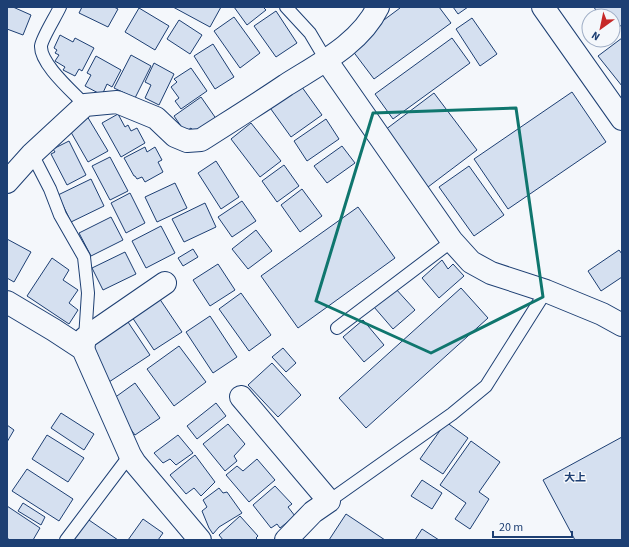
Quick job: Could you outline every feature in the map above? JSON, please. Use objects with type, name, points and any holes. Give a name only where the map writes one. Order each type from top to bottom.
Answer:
[{"type":"street","points":[[7,182],[32,154],[85,105],[117,102],[156,118],[175,136],[187,141],[201,140],[326,60],[355,38],[373,18],[378,7]]},
{"type":"street","points":[[542,7],[622,119]]},
{"type":"street","points":[[326,60],[452,241],[471,262],[491,272],[546,291],[602,314],[622,325]]},
{"type":"street","points":[[84,344],[165,282]]},
{"type":"street","points":[[7,302],[54,330],[84,344],[130,455],[135,463],[200,540]]},
{"type":"street","points":[[240,397],[329,501],[313,512],[286,540]]},
{"type":"lane","points":[[60,7],[41,45],[42,55],[48,66],[85,105]]},
{"type":"lane","points":[[286,7],[310,33],[326,60]]},
{"type":"lane","points":[[32,154],[50,189],[60,215],[84,257],[88,293],[84,344]]},
{"type":"lane","points":[[337,328],[452,241]]},
{"type":"lane","points":[[329,501],[452,414],[486,386],[546,291]]},
{"type":"lane","points":[[66,540],[130,455]]},
{"type":"highlighted area","points":[[516,108],[543,297],[431,353],[316,301],[373,113]]},
{"type":"building","points":[[7,7],[13,7],[31,15],[23,35],[7,29]]},
{"type":"building","points":[[82,7],[114,7],[118,9],[108,27],[79,13]]},
{"type":"building","points":[[173,7],[221,7],[210,27]]},
{"type":"building","points":[[234,7],[263,7],[266,10],[247,25]]},
{"type":"building","points":[[400,7],[439,7],[451,23],[374,79],[349,46]]},
{"type":"building","points":[[453,7],[468,7],[458,14]]},
{"type":"building","points":[[622,7],[622,25],[621,8],[595,8]]},
{"type":"building","points":[[139,8],[169,26],[155,50],[125,32]]},
{"type":"building","points":[[276,11],[297,43],[276,57],[254,26]]},
{"type":"building","points":[[234,17],[260,53],[240,68],[214,31]]},
{"type":"building","points":[[472,18],[497,54],[480,66],[456,29]]},
{"type":"building","points":[[179,20],[202,35],[190,54],[167,39]]},
{"type":"building","points":[[60,35],[73,42],[75,38],[94,48],[82,71],[79,69],[75,76],[63,70],[65,67],[55,61],[59,55],[55,53],[57,50],[54,48]]},
{"type":"building","points":[[452,38],[470,63],[393,119],[375,94]]},
{"type":"building","points":[[622,38],[622,86],[598,56],[609,48],[621,48]]},
{"type":"building","points":[[213,44],[234,77],[215,89],[194,56]]},
{"type":"building","points":[[131,55],[151,66],[135,98],[114,88]]},
{"type":"building","points":[[96,56],[121,70],[112,87],[107,84],[102,95],[85,86],[91,75],[87,73]]},
{"type":"building","points":[[154,63],[174,74],[159,105],[145,98],[151,85],[145,82]]},
{"type":"building","points":[[191,68],[207,91],[181,109],[175,101],[179,98],[171,87],[177,82],[174,79]]},
{"type":"building","points":[[299,83],[322,115],[291,137],[268,105]]},
{"type":"building","points":[[572,92],[606,142],[508,209],[474,159]]},
{"type":"building","points":[[434,93],[477,150],[424,190],[381,133]]},
{"type":"building","points":[[201,97],[217,120],[196,135],[191,128],[185,132],[174,116]]},
{"type":"building","points":[[118,114],[125,127],[128,125],[131,131],[137,128],[145,143],[121,157],[102,123]]},
{"type":"building","points":[[87,116],[108,151],[88,162],[68,127]]},
{"type":"building","points":[[326,119],[339,139],[307,161],[294,141]]},
{"type":"building","points":[[251,123],[281,161],[260,177],[231,139]]},
{"type":"building","points":[[69,141],[86,175],[67,185],[51,154],[55,152],[53,149]]},
{"type":"building","points":[[342,146],[355,163],[327,183],[314,166]]},
{"type":"building","points":[[145,147],[147,152],[155,147],[162,160],[158,162],[163,172],[145,182],[142,177],[137,179],[134,176],[124,158]]},
{"type":"building","points":[[110,157],[128,191],[110,200],[92,166]]},
{"type":"building","points":[[216,161],[239,197],[221,209],[198,173]]},
{"type":"building","points":[[284,165],[299,186],[277,202],[262,181]]},
{"type":"building","points":[[469,166],[504,215],[474,236],[439,187]]},
{"type":"building","points":[[91,179],[104,206],[71,222],[58,195]]},
{"type":"building","points":[[175,183],[187,208],[157,222],[145,197]]},
{"type":"building","points":[[302,189],[322,216],[300,232],[281,205]]},
{"type":"building","points":[[130,193],[145,223],[126,233],[111,203]]},
{"type":"building","points":[[242,201],[256,221],[232,237],[218,217]]},
{"type":"building","points":[[205,203],[216,227],[184,242],[172,219]]},
{"type":"building","points":[[358,207],[395,258],[298,328],[261,276]]},
{"type":"building","points":[[111,217],[123,240],[91,256],[79,233]]},
{"type":"building","points":[[161,226],[175,253],[146,268],[132,241]]},
{"type":"building","points":[[256,230],[272,251],[248,269],[232,249]]},
{"type":"building","points":[[7,239],[31,252],[14,282],[7,278]]},
{"type":"building","points":[[193,249],[198,257],[183,266],[178,258]]},
{"type":"building","points":[[619,250],[622,254],[622,277],[601,291],[588,271]]},
{"type":"building","points":[[125,252],[136,274],[103,290],[92,268]]},
{"type":"building","points":[[52,258],[69,270],[63,280],[78,290],[69,303],[78,310],[69,324],[27,296]]},
{"type":"building","points":[[442,260],[448,269],[453,264],[464,276],[439,298],[422,278]]},
{"type":"building","points":[[218,264],[235,290],[210,306],[193,280]]},
{"type":"building","points":[[395,288],[415,310],[393,329],[374,307]]},
{"type":"building","points":[[461,288],[488,318],[366,428],[339,398]]},
{"type":"building","points":[[241,293],[271,335],[249,351],[219,309]]},
{"type":"building","points":[[157,295],[182,332],[154,350],[130,314]]},
{"type":"building","points":[[210,316],[237,357],[213,373],[186,332]]},
{"type":"building","points":[[363,320],[384,345],[364,362],[343,337]]},
{"type":"building","points":[[128,322],[150,355],[109,382],[88,349]]},
{"type":"building","points":[[179,346],[206,382],[174,406],[147,369]]},
{"type":"building","points":[[283,348],[296,363],[286,372],[272,357]]},
{"type":"building","points":[[272,363],[301,395],[278,417],[248,385]]},
{"type":"building","points":[[135,383],[160,418],[135,435],[110,401]]},
{"type":"building","points":[[216,403],[226,416],[197,439],[187,426]]},
{"type":"building","points":[[61,413],[94,434],[84,450],[51,428]]},
{"type":"building","points":[[446,422],[468,438],[443,474],[420,459]]},
{"type":"building","points":[[228,424],[245,444],[234,456],[237,461],[225,471],[203,444]]},
{"type":"building","points":[[7,425],[14,430],[7,442]]},
{"type":"building","points":[[47,435],[84,458],[68,482],[32,459]]},
{"type":"building","points":[[178,435],[193,453],[176,465],[170,459],[163,463],[154,453]]},
{"type":"building","points":[[622,437],[622,540],[575,540],[543,480]]},
{"type":"building","points":[[471,441],[500,462],[479,492],[489,499],[470,529],[455,519],[466,503],[440,485]]},
{"type":"building","points":[[195,455],[215,482],[201,496],[194,488],[186,494],[170,475]]},
{"type":"building","points":[[257,459],[275,480],[249,502],[226,475],[237,466],[243,471]]},
{"type":"building","points":[[27,469],[73,499],[59,521],[12,491]]},
{"type":"building","points":[[422,480],[442,493],[432,509],[411,496]]},
{"type":"building","points":[[275,486],[292,504],[288,507],[295,516],[280,528],[277,524],[271,528],[253,505]]},
{"type":"building","points":[[219,488],[223,493],[227,492],[242,513],[219,527],[213,534],[202,511],[207,507],[203,500]]},
{"type":"building","points":[[23,503],[45,517],[41,525],[18,511]]},
{"type":"building","points":[[7,506],[40,528],[33,540],[10,540],[7,538]]},
{"type":"building","points":[[346,514],[385,540],[329,540]]},
{"type":"building","points":[[240,516],[258,536],[256,538],[258,540],[223,540],[219,535]]},
{"type":"building","points":[[86,518],[118,540],[71,540]]},
{"type":"building","points":[[143,519],[163,533],[158,540],[128,540]]},
{"type":"building","points":[[422,529],[439,540],[415,540]]},
{"type":"district","name":"大上","points":[[575,477]]}]
